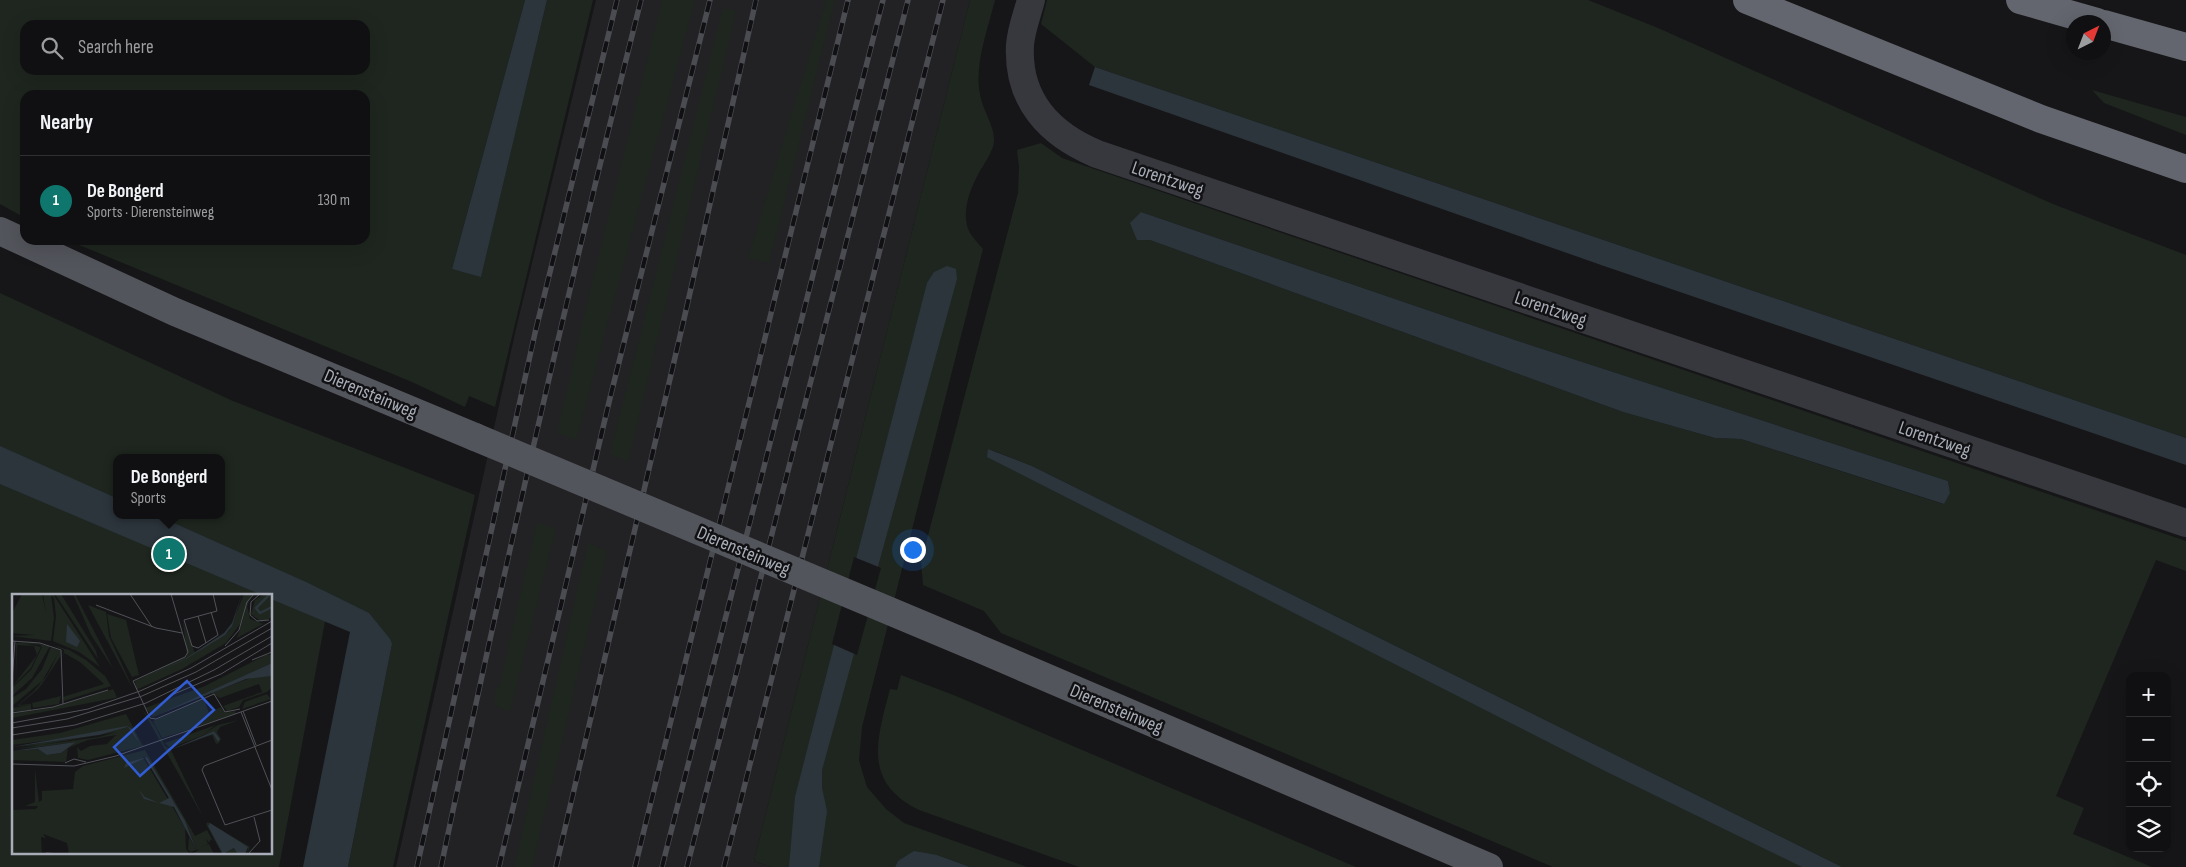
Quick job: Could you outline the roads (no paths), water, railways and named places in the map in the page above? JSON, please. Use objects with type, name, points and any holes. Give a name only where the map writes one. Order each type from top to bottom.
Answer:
[{"type":"highway","points":[[1748,0],[2041,119],[2186,169]]},
{"type":"highway","points":[[2020,0],[2072,15]]},
{"type":"highway","points":[[2111,26],[2186,47]]},
{"type":"main road","name":"Dierensteinweg","points":[[0,231],[20,240]]},
{"type":"main road","name":"Dierensteinweg","points":[[30,245],[176,312],[973,646],[1489,867]]},
{"type":"street","name":"Lorentzweg","points":[[1031,0],[1020,44],[1020,64],[1025,85],[1032,103],[1044,120],[1076,145],[1106,157],[2186,523]]},
{"type":"railway","points":[[417,867],[535,333],[617,0]]},
{"type":"railway","points":[[441,867],[536,433],[641,0]]},
{"type":"railway","points":[[499,867],[610,398],[710,0]]},
{"type":"railway","points":[[556,867],[687,306],[756,0]]},
{"type":"railway","points":[[635,867],[848,0]]},
{"type":"railway","points":[[662,867],[883,0]]},
{"type":"railway","points":[[687,867],[908,0]]},
{"type":"railway","points":[[724,867],[943,0]]},
{"type":"place","name":"De Bongerd","points":[[169,554]]}]
